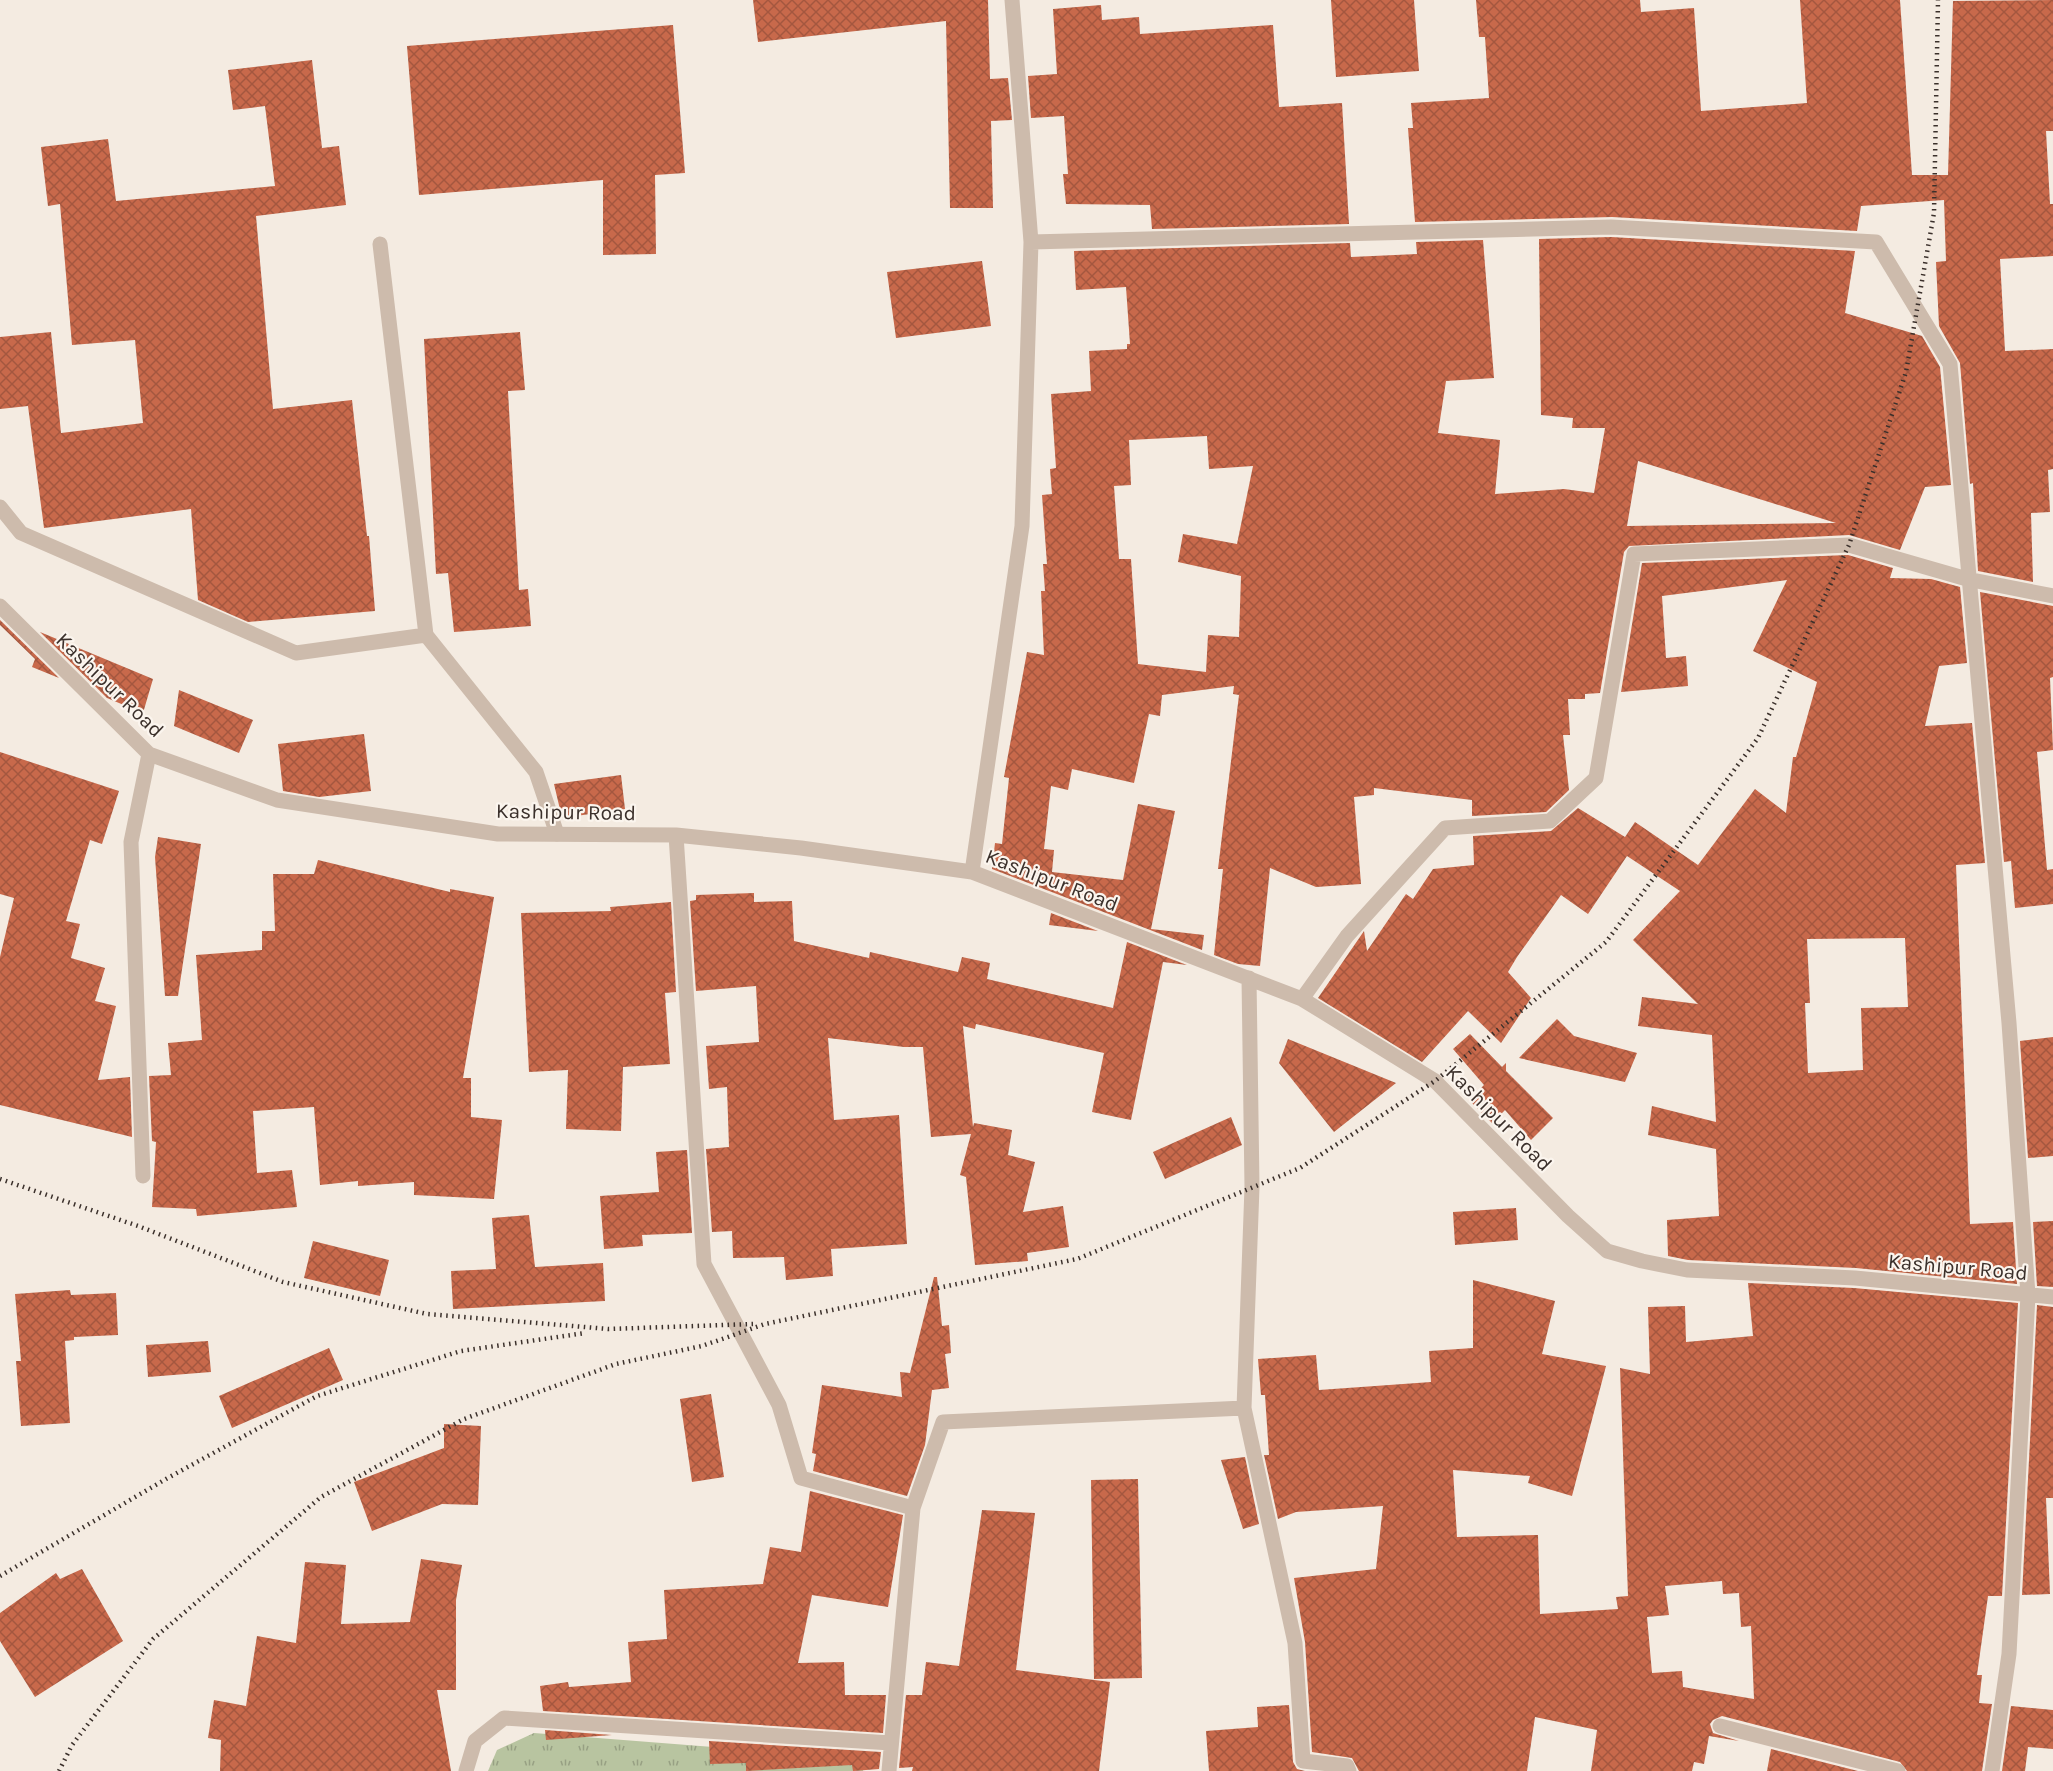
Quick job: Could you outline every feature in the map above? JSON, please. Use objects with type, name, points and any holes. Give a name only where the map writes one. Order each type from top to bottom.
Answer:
[{"type":"street","points":[[972,872],[1022,526],[1031,242],[1011,0]]},
{"type":"street","points":[[1031,242],[1611,227],[1876,242],[1950,364],[1967,579],[2009,1023],[2028,1295],[2008,1654],[1992,1771]]},
{"type":"street","points":[[380,244],[426,635],[536,772],[557,834]]},
{"type":"street","points":[[0,507],[21,533],[296,653],[426,635]]},
{"type":"street","points":[[1302,999],[1347,936],[1445,828],[1550,821],[1596,778],[1634,554],[1849,545],[1967,579],[2053,596]]},
{"type":"street","name":"Kashipur Road","points":[[0,606],[149,754],[277,800],[498,834],[676,835],[801,848],[972,872],[1302,999],[1435,1081],[1568,1216],[1607,1251],[1687,1270],[1855,1278],[2053,1297]]},
{"type":"street","points":[[143,1176],[131,842],[149,754]]},
{"type":"street","points":[[676,835],[704,1264],[779,1405],[801,1478],[914,1508]]},
{"type":"street","points":[[1249,978],[1252,1187],[1244,1408],[1295,1643],[1304,1761],[1347,1766],[1349,1771]]},
{"type":"street","points":[[889,1771],[914,1508],[943,1422],[1244,1408]]},
{"type":"street","points":[[466,1771],[475,1741],[504,1718],[891,1743]]},
{"type":"street","points":[[1720,1726],[1898,1771]]},
{"type":"green space","points":[[534,1733],[865,1759],[863,1771],[488,1771],[497,1750]]},
{"type":"building","points":[[753,0],[988,0],[990,79],[1008,78],[1012,120],[991,121],[993,208],[950,208],[946,21],[758,42]]},
{"type":"building","points":[[1331,0],[1414,0],[1419,71],[1336,77]]},
{"type":"building","points":[[1476,0],[1640,0],[1641,12],[1694,8],[1701,111],[1807,103],[1800,0],[1900,0],[1912,175],[1948,175],[1953,1],[2053,0],[2053,131],[2046,131],[2050,204],[2053,204],[2053,256],[2000,259],[2005,351],[2053,349],[2053,469],[2048,470],[2050,512],[2031,513],[2033,582],[1978,571],[1973,483],[1970,484],[1960,363],[1939,326],[1936,262],[1946,261],[1944,200],[1861,206],[1857,231],[1612,217],[1415,222],[1408,128],[1413,128],[1411,103],[1489,98],[1485,37],[1479,37]]},
{"type":"building","points":[[1101,5],[1102,20],[1139,17],[1140,34],[1273,25],[1279,107],[1342,103],[1349,224],[1152,229],[1150,205],[1066,204],[1063,174],[1068,174],[1064,116],[1031,118],[1028,76],[1057,74],[1053,9]]},
{"type":"building","points":[[673,25],[685,173],[655,175],[656,254],[603,255],[603,180],[419,195],[407,46]]},
{"type":"building","points":[[312,60],[322,148],[339,146],[346,205],[256,216],[273,409],[352,400],[367,536],[369,536],[375,611],[248,622],[198,600],[191,509],[44,528],[28,406],[0,409],[0,337],[51,332],[61,433],[143,423],[135,340],[72,345],[60,204],[48,206],[41,147],[108,139],[116,201],[275,186],[265,106],[233,110],[228,70]]},
{"type":"building","points":[[1611,237],[1855,251],[1845,313],[1922,336],[1940,367],[1951,485],[1925,487],[1900,550],[1849,535],[1629,546],[1624,552],[1600,693],[1585,694],[1585,699],[1568,699],[1570,735],[1563,735],[1569,790],[1546,812],[1472,816],[1472,800],[1374,788],[1374,795],[1354,797],[1361,884],[1316,887],[1270,868],[1260,966],[1238,964],[1214,955],[1223,869],[1218,869],[1239,695],[1233,694],[1234,686],[1162,695],[1160,716],[1149,714],[1134,783],[1072,769],[1068,790],[1051,786],[1044,849],[1054,850],[1052,872],[1123,880],[1138,804],[1175,811],[1151,929],[1204,935],[1202,950],[992,869],[995,843],[1002,844],[1009,778],[1004,777],[1027,652],[1044,655],[1041,591],[1045,591],[1043,564],[1047,564],[1042,495],[1052,494],[1050,469],[1056,468],[1051,394],[1091,391],[1089,351],[1127,349],[1127,344],[1130,344],[1126,287],[1076,290],[1074,251],[1350,243],[1351,257],[1417,254],[1416,242],[1483,240],[1494,378],[1446,381],[1438,433],[1500,440],[1495,494],[1564,489],[1594,493],[1605,428],[1572,428],[1573,418],[1541,415],[1539,239]],"holes":[[[1207,436],[1209,469],[1253,466],[1237,544],[1183,534],[1178,562],[1241,576],[1239,637],[1208,635],[1206,672],[1138,664],[1131,559],[1119,559],[1114,486],[1131,485],[1129,440]],[[1638,461],[1836,523],[1627,526]]]},
{"type":"building","points":[[982,261],[991,326],[896,338],[887,272]]},
{"type":"building","points":[[520,332],[525,390],[508,391],[519,590],[528,589],[531,626],[454,632],[448,573],[436,574],[424,339]]},
{"type":"building","points":[[1848,555],[1893,568],[1890,578],[1931,579],[1960,587],[1967,663],[1939,666],[1925,726],[1972,723],[1985,863],[1956,865],[1970,1224],[2013,1222],[2017,1284],[1856,1268],[1688,1260],[1668,1256],[1667,1220],[1719,1216],[1716,1149],[1648,1135],[1652,1106],[1716,1122],[1712,1035],[1638,1026],[1642,997],[1698,1004],[1633,940],[1680,891],[1627,856],[1588,914],[1561,895],[1517,957],[1508,972],[1531,998],[1501,1043],[1468,1011],[1422,1062],[1318,998],[1364,931],[1367,951],[1406,894],[1413,899],[1433,869],[1474,865],[1473,836],[1551,831],[1578,808],[1625,837],[1635,822],[1698,865],[1755,789],[1786,813],[1793,757],[1796,757],[1817,682],[1753,651],[1787,580],[1662,596],[1666,658],[1686,656],[1688,686],[1621,692],[1642,563]],"holes":[[[1905,938],[1908,1007],[1861,1008],[1863,1070],[1808,1073],[1805,1003],[1810,1003],[1807,939]]]},
{"type":"building","points":[[1980,592],[2053,606],[2053,677],[2050,678],[2053,750],[2037,752],[2047,870],[2053,869],[2053,904],[2015,908],[2011,861],[2004,862]]},
{"type":"building","points":[[0,620],[59,678],[32,667],[35,659],[0,625]]},
{"type":"building","points":[[40,632],[153,679],[143,713],[107,698]]},
{"type":"building","points":[[179,690],[253,720],[239,753],[174,726]]},
{"type":"building","points":[[364,734],[371,791],[319,797],[283,791],[278,744]]},
{"type":"building","points":[[0,752],[119,791],[102,844],[90,840],[66,921],[80,924],[71,958],[105,968],[95,1001],[116,1006],[98,1080],[130,1077],[132,1137],[0,1105],[0,957],[14,898],[0,894]]},
{"type":"building","points":[[621,775],[625,809],[562,818],[554,784]]},
{"type":"building","points":[[158,837],[201,844],[178,996],[165,996],[155,857]]},
{"type":"building","points":[[318,860],[450,892],[450,889],[494,897],[463,1078],[471,1078],[471,1117],[502,1120],[494,1199],[414,1195],[414,1182],[358,1186],[358,1181],[320,1185],[314,1107],[253,1111],[257,1173],[292,1170],[297,1207],[197,1216],[196,1209],[152,1207],[156,1142],[152,1141],[149,1076],[171,1075],[168,1043],[202,1040],[196,955],[262,950],[262,931],[275,931],[273,874],[314,874]]},
{"type":"building","points":[[754,893],[754,902],[792,901],[794,941],[869,958],[870,952],[958,972],[962,957],[990,963],[987,979],[1113,1008],[1127,942],[1187,965],[1163,962],[1131,1120],[1092,1112],[1104,1053],[976,1024],[975,1029],[963,1026],[973,1127],[974,1123],[1012,1130],[1008,1155],[1035,1162],[1023,1212],[1063,1206],[1069,1247],[1027,1253],[1028,1261],[975,1265],[966,1177],[960,1175],[971,1134],[931,1137],[923,1047],[828,1038],[834,1120],[899,1115],[907,1244],[831,1249],[833,1276],[786,1280],[784,1257],[733,1258],[732,1231],[712,1232],[706,1149],[729,1147],[727,1087],[709,1089],[706,1046],[759,1042],[756,986],[696,991],[690,901],[696,900],[696,895]]},
{"type":"building","points":[[671,902],[676,992],[665,993],[670,1064],[623,1067],[621,1131],[566,1129],[568,1070],[529,1072],[521,913],[611,911],[610,907]]},
{"type":"building","points":[[1051,913],[1098,931],[1049,925]]},
{"type":"building","points":[[1557,1019],[1574,1036],[1637,1053],[1625,1082],[1519,1058]]},
{"type":"building","points":[[1470,1034],[1502,1067],[1506,1063],[1506,1071],[1553,1118],[1531,1140],[1505,1110],[1492,1123],[1469,1100],[1484,1085],[1453,1049]]},
{"type":"building","points":[[2053,1037],[2053,1156],[2028,1158],[2020,1041]]},
{"type":"building","points":[[1288,1039],[1396,1083],[1334,1132],[1279,1063]]},
{"type":"building","points":[[1231,1117],[1242,1145],[1165,1179],[1153,1152]]},
{"type":"building","points":[[687,1150],[692,1233],[642,1235],[643,1246],[604,1249],[600,1196],[659,1192],[656,1152]]},
{"type":"building","points":[[1516,1208],[1518,1240],[1455,1245],[1453,1212]]},
{"type":"building","points":[[529,1215],[535,1267],[603,1263],[605,1301],[453,1309],[451,1271],[496,1269],[492,1218]]},
{"type":"building","points":[[2053,1221],[2053,1287],[2037,1286],[2033,1222]]},
{"type":"building","points":[[313,1241],[389,1260],[380,1296],[304,1278]]},
{"type":"building","points":[[934,1277],[937,1277],[942,1326],[949,1325],[951,1353],[945,1354],[949,1388],[932,1390],[925,1445],[907,1496],[813,1471],[816,1454],[812,1453],[822,1385],[902,1397],[900,1372],[910,1373]]},
{"type":"building","points":[[1473,1280],[1555,1301],[1542,1354],[1606,1366],[1572,1496],[1528,1483],[1530,1476],[1453,1470],[1457,1537],[1538,1535],[1540,1614],[1618,1609],[1616,1597],[1628,1596],[1620,1368],[1650,1374],[1648,1307],[1685,1306],[1686,1342],[1753,1336],[1748,1283],[1854,1288],[2018,1303],[2002,1596],[1988,1596],[1977,1675],[1982,1675],[1979,1703],[1992,1704],[1982,1771],[1907,1771],[1900,1762],[1722,1716],[1710,1724],[1713,1733],[1739,1741],[1709,1736],[1704,1764],[1694,1762],[1692,1771],[1591,1771],[1597,1730],[1535,1717],[1527,1771],[1359,1771],[1352,1758],[1312,1752],[1305,1642],[1294,1578],[1376,1569],[1383,1506],[1296,1512],[1278,1519],[1264,1455],[1269,1455],[1265,1395],[1261,1395],[1258,1359],[1316,1355],[1319,1390],[1431,1382],[1429,1351],[1473,1348]],"holes":[[[1722,1581],[1723,1594],[1739,1593],[1741,1627],[1751,1626],[1754,1699],[1683,1687],[1682,1671],[1652,1673],[1647,1617],[1669,1615],[1665,1586]]]},
{"type":"building","points":[[70,1290],[71,1295],[116,1293],[118,1335],[74,1337],[74,1340],[65,1341],[70,1423],[21,1426],[16,1361],[21,1361],[15,1294]]},
{"type":"building","points":[[2037,1305],[2053,1307],[2053,1498],[2046,1498],[2050,1594],[2022,1595]]},
{"type":"building","points":[[208,1341],[211,1372],[148,1377],[146,1345]]},
{"type":"building","points":[[329,1348],[343,1380],[232,1428],[219,1396]]},
{"type":"building","points":[[711,1394],[724,1477],[692,1482],[680,1399]]},
{"type":"building","points":[[444,1424],[481,1426],[478,1505],[442,1504],[372,1531],[354,1482],[444,1448]]},
{"type":"building","points":[[1245,1457],[1259,1524],[1243,1529],[1221,1460]]},
{"type":"building","points":[[1138,1479],[1142,1678],[1094,1679],[1091,1480]]},
{"type":"building","points":[[810,1491],[903,1515],[888,1607],[812,1595],[798,1663],[844,1662],[845,1695],[886,1695],[883,1733],[543,1711],[540,1686],[568,1682],[569,1687],[631,1682],[628,1642],[667,1639],[664,1590],[763,1584],[770,1547],[801,1552]]},
{"type":"building","points":[[982,1510],[1035,1513],[1016,1670],[1110,1682],[1099,1771],[912,1771],[913,1767],[899,1768],[906,1695],[922,1695],[926,1662],[959,1666]]},
{"type":"building","points":[[421,1559],[462,1565],[456,1600],[456,1690],[437,1690],[451,1771],[220,1771],[221,1740],[208,1738],[214,1700],[246,1706],[257,1636],[296,1643],[305,1562],[346,1565],[341,1624],[410,1622]]},
{"type":"building","points":[[82,1569],[123,1641],[35,1697],[0,1641],[0,1613],[56,1573],[60,1579]]},
{"type":"building","points":[[1289,1705],[1293,1762],[1297,1769],[1305,1771],[1209,1771],[1206,1731],[1258,1727],[1257,1707]]},
{"type":"building","points":[[2011,1706],[2053,1710],[2053,1749],[2028,1747],[2025,1771],[2002,1771]]},
{"type":"building","points":[[545,1730],[612,1735],[546,1740]]},
{"type":"building","points":[[709,1741],[881,1752],[879,1769],[853,1771],[852,1765],[746,1771],[746,1763],[710,1764]]},
{"type":"building","points":[[1771,1749],[1858,1771],[1767,1771]]},
{"type":"railway","points":[[59,1771],[72,1745],[153,1639],[321,1497],[464,1419],[616,1364],[702,1346],[765,1324],[1077,1259],[1300,1168],[1435,1081],[1606,942],[1758,738],[1849,545],[1906,372],[1934,213],[1938,0]]},
{"type":"railway","points":[[0,1179],[138,1226],[283,1282],[427,1314],[609,1329],[753,1324]]},
{"type":"railway","points":[[0,1576],[166,1479],[317,1396],[461,1351],[585,1333]]}]
